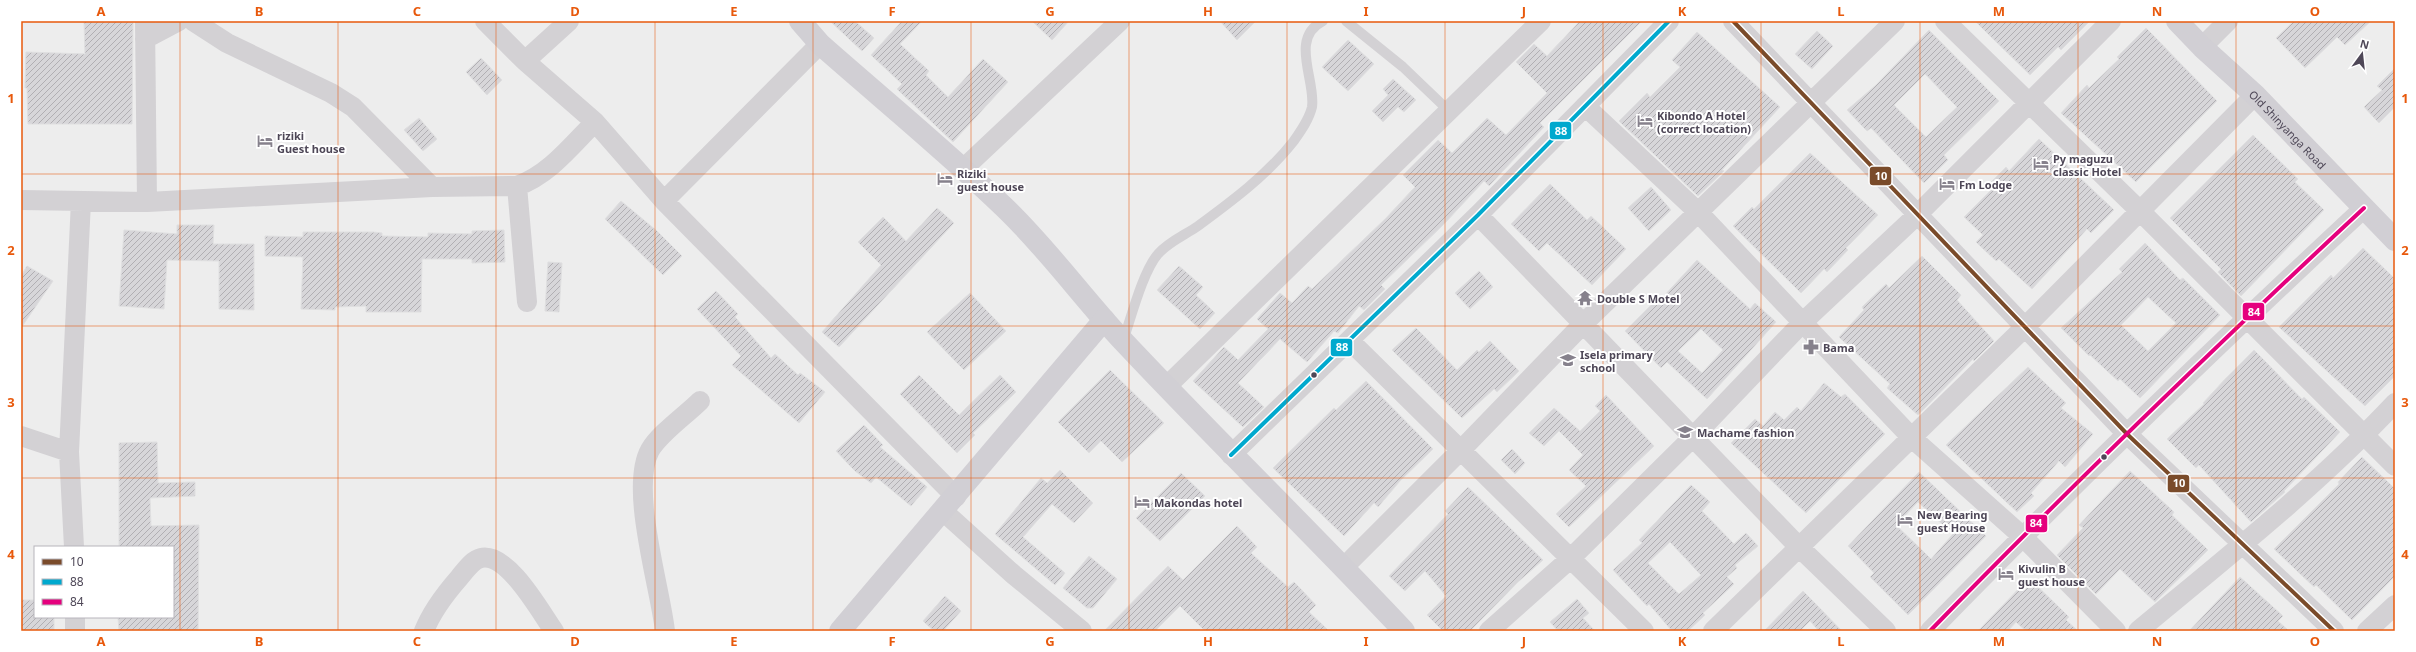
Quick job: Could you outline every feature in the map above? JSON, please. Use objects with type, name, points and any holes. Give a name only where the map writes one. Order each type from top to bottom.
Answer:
[{"type":"street","points":[[147,202],[145,30],[179,21]]},
{"type":"street","points":[[193,21],[227,43],[300,77],[348,104],[376,128],[432,187]]},
{"type":"street","points":[[485,21],[525,61],[594,122],[664,201],[950,504],[1014,575],[1082,631]]},
{"type":"street","points":[[525,61],[569,21]]},
{"type":"street","points":[[800,21],[820,44],[963,169],[1049,253],[1123,341],[1231,455],[1344,567],[1404,631]]},
{"type":"street","points":[[1166,386],[1541,21]]},
{"type":"street","points":[[1231,455],[1478,215],[1669,21]]},
{"type":"street","points":[[1733,21],[1916,216],[2127,434],[2244,543],[2334,631]]},
{"type":"street","points":[[1344,567],[1462,450],[1584,323],[1895,21]]},
{"type":"street","points":[[1945,21],[2029,105],[2140,211],[2395,466]]},
{"type":"street","points":[[1489,631],[1570,559],[1693,437],[1803,322],[1916,216],[2029,105],[2111,21]]},
{"type":"street","name":"Old Shinyanga Road","points":[[2177,21],[2202,47],[2255,95],[2395,240]]},
{"type":"street","points":[[2202,47],[2228,21]]},
{"type":"street","points":[[963,169],[1110,24]]},
{"type":"street","points":[[664,201],[820,44]]},
{"type":"street","points":[[1713,631],[1800,548],[2025,327],[2255,95]]},
{"type":"street","points":[[1585,106],[1698,212],[1912,438],[2022,536],[2116,631]]},
{"type":"street","points":[[21,200],[147,202],[432,187],[517,186],[530,181],[554,162],[594,122]]},
{"type":"street","points":[[517,186],[527,302]]},
{"type":"street","points":[[74,546],[70,452],[81,201]]},
{"type":"street","points":[[1930,631],[2022,536],[2246,318],[2364,208]]},
{"type":"street","points":[[1478,215],[1800,548],[1886,631]]},
{"type":"street","points":[[840,631],[950,504],[1104,320]]},
{"type":"street","points":[[1350,341],[1644,631]]},
{"type":"street","points":[[664,631],[641,490],[645,465],[650,450],[700,401]]},
{"type":"street","points":[[2138,631],[2244,543],[2364,436],[2395,403]]},
{"type":"street","points":[[21,436],[70,452]]},
{"type":"street","points":[[424,631],[436,607],[452,586],[474,562],[482,558],[490,558],[507,568],[525,589],[554,631]]},
{"type":"street","points":[[2367,631],[2395,605]]},
{"type":"street","points":[[74,631],[75,618]]},
{"type":"lane","points":[[1123,341],[1145,279],[1158,254],[1233,199],[1278,160],[1298,135],[1309,116],[1312,99],[1306,58],[1306,41],[1310,34],[1323,21]]},
{"type":"lane","points":[[1346,21],[1403,67],[1449,111]]},
{"type":"building","points":[[84,21],[133,21],[132,124],[28,124],[27,88],[25,88],[26,52],[85,54]]},
{"type":"building","points":[[830,21],[855,21],[874,38],[862,51]]},
{"type":"building","points":[[902,21],[922,21],[900,44],[929,71],[926,75],[948,97],[983,59],[1008,82],[953,142],[897,89],[902,84],[871,55]]},
{"type":"building","points":[[1032,21],[1069,21],[1052,40]]},
{"type":"building","points":[[1220,21],[1256,21],[1237,40]]},
{"type":"building","points":[[1580,21],[1642,21],[1540,123],[1544,127],[1489,186],[1484,181],[1444,224],[1381,285],[1385,289],[1364,310],[1359,306],[1338,333],[1334,331],[1307,362],[1280,339],[1238,383],[1264,407],[1243,427],[1193,381],[1224,347],[1238,360],[1268,329],[1257,319],[1280,293],[1292,303],[1308,286],[1312,289],[1386,218],[1415,187],[1403,175],[1438,140],[1452,153],[1487,118],[1506,135],[1547,93],[1516,62],[1534,44],[1547,56]]},
{"type":"building","points":[[1975,21],[2090,21],[2061,50],[2058,47],[2030,75]]},
{"type":"building","points":[[2294,21],[2371,21],[2345,45],[2337,37],[2305,68],[2276,38]]},
{"type":"building","points":[[2146,28],[2217,101],[2136,182],[2061,113],[2087,85],[2089,88],[2119,59],[2117,57]]},
{"type":"building","points":[[1929,30],[1999,101],[1944,155],[1948,160],[1924,183],[1871,128],[1867,131],[1847,110],[1876,85]],"holes":[[[1925,74],[1957,107],[1926,137],[1894,105]]]},
{"type":"building","points":[[1817,31],[1833,46],[1812,69],[1795,54]]},
{"type":"building","points":[[1697,32],[1780,107],[1722,170],[1724,171],[1698,196],[1619,121],[1647,93],[1650,97],[1680,67],[1672,60]]},
{"type":"building","points":[[1348,40],[1374,64],[1348,91],[1322,67]]},
{"type":"building","points":[[481,58],[502,80],[487,95],[466,72]]},
{"type":"building","points":[[2395,68],[2395,107],[2379,123],[2364,107],[2382,90],[2377,86]]},
{"type":"building","points":[[1393,79],[1416,100],[1404,112],[1398,107],[1383,122],[1372,111],[1388,95],[1383,89]]},
{"type":"building","points":[[419,118],[437,139],[423,151],[404,130]]},
{"type":"building","points":[[2253,135],[2298,179],[2295,182],[2324,210],[2241,296],[2218,272],[2221,269],[2170,218]]},
{"type":"building","points":[[2039,139],[2114,210],[2091,233],[2087,229],[2032,289],[1999,259],[1996,261],[1976,242],[1983,235],[1964,217],[1990,191],[1986,187],[2006,167],[2009,171]]},
{"type":"building","points":[[1810,153],[1878,215],[1846,248],[1848,250],[1827,272],[1824,269],[1801,293],[1733,226],[1752,207],[1754,209]]},
{"type":"building","points":[[1550,184],[1587,220],[1591,216],[1626,249],[1592,285],[1547,243],[1539,251],[1511,224]]},
{"type":"building","points":[[1651,187],[1671,210],[1649,231],[1628,208]]},
{"type":"building","points":[[621,201],[657,231],[682,256],[663,275],[605,219]]},
{"type":"building","points":[[937,208],[954,223],[839,347],[822,332],[881,265],[858,242],[883,217],[906,241]]},
{"type":"building","points":[[177,225],[214,225],[213,244],[254,244],[254,310],[219,309],[219,261],[167,260],[164,309],[119,306],[124,230],[177,234]]},
{"type":"building","points":[[504,230],[505,262],[472,263],[472,259],[422,259],[421,312],[366,312],[366,306],[335,307],[335,310],[301,309],[303,257],[265,256],[265,236],[303,237],[303,232],[373,232],[382,233],[382,236],[428,237],[428,233],[472,234],[472,231]]},
{"type":"building","points":[[2145,243],[2180,280],[2183,278],[2220,315],[2140,398],[2120,379],[2118,381],[2090,355],[2089,356],[2061,328],[2122,272],[2119,269]],"holes":[[[2148,297],[2176,323],[2148,351],[2121,325]]]},
{"type":"building","points":[[2363,248],[2395,279],[2395,376],[2365,406],[2279,327],[2331,275],[2333,278]]},
{"type":"building","points":[[1922,256],[1961,295],[1957,300],[1994,341],[1974,361],[1973,359],[1918,415],[1887,388],[1890,384],[1839,337],[1864,310],[1862,307],[1886,284],[1889,288]]},
{"type":"building","points":[[1697,260],[1750,309],[1755,303],[1776,322],[1707,399],[1667,362],[1661,368],[1625,331],[1661,295],[1663,297]],"holes":[[[1701,329],[1723,350],[1702,373],[1678,351]]]},
{"type":"building","points":[[548,262],[562,263],[559,312],[545,311]]},
{"type":"building","points":[[27,266],[53,281],[21,328],[21,276]]},
{"type":"building","points":[[1179,266],[1203,287],[1196,295],[1215,313],[1200,329],[1157,290]]},
{"type":"building","points":[[1479,271],[1493,287],[1470,309],[1455,293]]},
{"type":"building","points":[[716,291],[738,314],[735,317],[771,358],[775,354],[798,375],[800,373],[825,392],[799,423],[732,365],[741,356],[697,309]]},
{"type":"building","points":[[970,293],[1006,331],[964,370],[927,332]]},
{"type":"building","points":[[1416,328],[1457,370],[1477,350],[1479,352],[1490,341],[1519,371],[1497,392],[1494,389],[1462,418],[1392,350]]},
{"type":"building","points":[[2254,350],[2302,399],[2304,397],[2340,432],[2284,491],[2285,492],[2251,522],[2199,465],[2196,468],[2167,439],[2204,404],[2203,403],[2227,377]]},
{"type":"building","points":[[2028,367],[2066,403],[2061,408],[2093,434],[2065,467],[2059,461],[2031,493],[2034,496],[2017,512],[1946,445]]},
{"type":"building","points":[[1110,370],[1164,423],[1122,462],[1101,441],[1089,453],[1058,422]]},
{"type":"building","points":[[919,375],[959,415],[1000,375],[1016,392],[973,433],[975,435],[957,453],[900,394]]},
{"type":"building","points":[[1366,381],[1433,449],[1400,481],[1378,507],[1374,503],[1344,536],[1273,468],[1334,408],[1336,410]]},
{"type":"building","points":[[1824,383],[1841,397],[1845,394],[1885,434],[1806,513],[1731,443],[1755,419],[1763,426],[1775,412],[1784,420],[1797,407],[1801,411]]},
{"type":"building","points":[[1606,395],[1654,446],[1569,527],[1556,514],[1586,486],[1569,470],[1583,455],[1559,431],[1544,446],[1529,433],[1554,408],[1580,431],[1600,411],[1595,406]]},
{"type":"building","points":[[864,425],[883,445],[880,447],[927,487],[911,506],[876,477],[871,483],[855,471],[836,451]]},
{"type":"building","points":[[157,442],[158,483],[195,482],[195,496],[150,498],[151,526],[199,525],[198,631],[119,631],[118,618],[174,618],[174,546],[119,546],[119,443]]},
{"type":"building","points":[[1512,449],[1525,463],[1515,474],[1501,460]]},
{"type":"building","points":[[2362,457],[2395,489],[2395,576],[2352,620],[2316,585],[2314,587],[2274,549],[2339,484],[2338,482]]},
{"type":"building","points":[[1060,470],[1093,503],[1074,523],[1052,504],[1023,537],[1065,573],[1055,585],[995,534],[1041,478],[1047,483]]},
{"type":"building","points":[[2130,471],[2174,512],[2172,515],[2208,550],[2155,602],[2120,569],[2096,594],[2057,555],[2083,528],[2079,525]]},
{"type":"building","points":[[1919,472],[1986,536],[1908,615],[1870,577],[1874,573],[1848,546]],"holes":[[[1918,502],[1953,534],[1931,559],[1896,525]]]},
{"type":"building","points":[[1181,473],[1205,496],[1160,541],[1136,518]]},
{"type":"building","points":[[1691,485],[1710,502],[1702,511],[1734,544],[1746,533],[1758,546],[1735,565],[1737,568],[1727,577],[1734,584],[1703,613],[1705,615],[1688,631],[1672,631],[1649,604],[1647,606],[1613,570],[1642,543],[1639,540]],"holes":[[[1670,542],[1701,575],[1679,594],[1648,563]]]},
{"type":"building","points":[[1468,487],[1543,560],[1518,582],[1470,631],[1443,631],[1427,615],[1446,596],[1425,571],[1405,591],[1389,576],[1448,514],[1445,511]]},
{"type":"building","points":[[1237,526],[1257,547],[1251,553],[1288,587],[1294,582],[1316,605],[1309,612],[1329,631],[1205,631],[1180,606],[1155,631],[1104,631],[1168,566],[1183,580]]},
{"type":"building","points":[[1089,556],[1117,579],[1093,608],[1087,608],[1063,588]]},
{"type":"building","points":[[2240,577],[2283,616],[2278,621],[2289,631],[2189,631]]},
{"type":"building","points":[[2029,578],[2069,617],[2066,620],[2078,631],[2026,631],[2016,622],[2008,631],[1978,631]]},
{"type":"building","points":[[1803,591],[1842,631],[1819,631],[1810,621],[1800,631],[1764,631]]},
{"type":"building","points":[[945,596],[961,611],[943,631],[934,631],[923,621]]},
{"type":"building","points":[[1577,599],[1589,613],[1583,618],[1595,631],[1558,631],[1550,622]]},
{"type":"building","points":[[21,600],[34,600],[34,618],[54,618],[54,631],[21,631]]},
{"type":"transit line","name":"88","points":[[1231,455],[1478,215],[1669,21]]},
{"type":"transit line","name":"10","points":[[1733,21],[2127,434],[2334,631]]},
{"type":"transit line","name":"84","points":[[1930,631],[2036,523],[2144,417],[2364,208]]},
{"type":"place","name":"Kibondo A Hotel (correct location)","points":[[1645,121]]},
{"type":"place","name":"riziki Guest house","points":[[265,141]]},
{"type":"place","name":"Py maguzu classic Hotel","points":[[2041,164]]},
{"type":"place","name":"Riziki guest house","points":[[945,179]]},
{"type":"place","name":"Fm Lodge","points":[[1947,184]]},
{"type":"place","name":"Double S Motel","points":[[1585,298]]},
{"type":"place","name":"Bama","points":[[1811,347]]},
{"type":"place","name":"Isela primary school","points":[[1568,360]]},
{"type":"place","name":"Machame fashion","points":[[1685,432]]},
{"type":"place","name":"Makondas hotel","points":[[1142,502]]},
{"type":"place","name":"New Bearing guest House","points":[[1905,520]]},
{"type":"place","name":"Kivulin B guest house","points":[[2006,574]]}]
